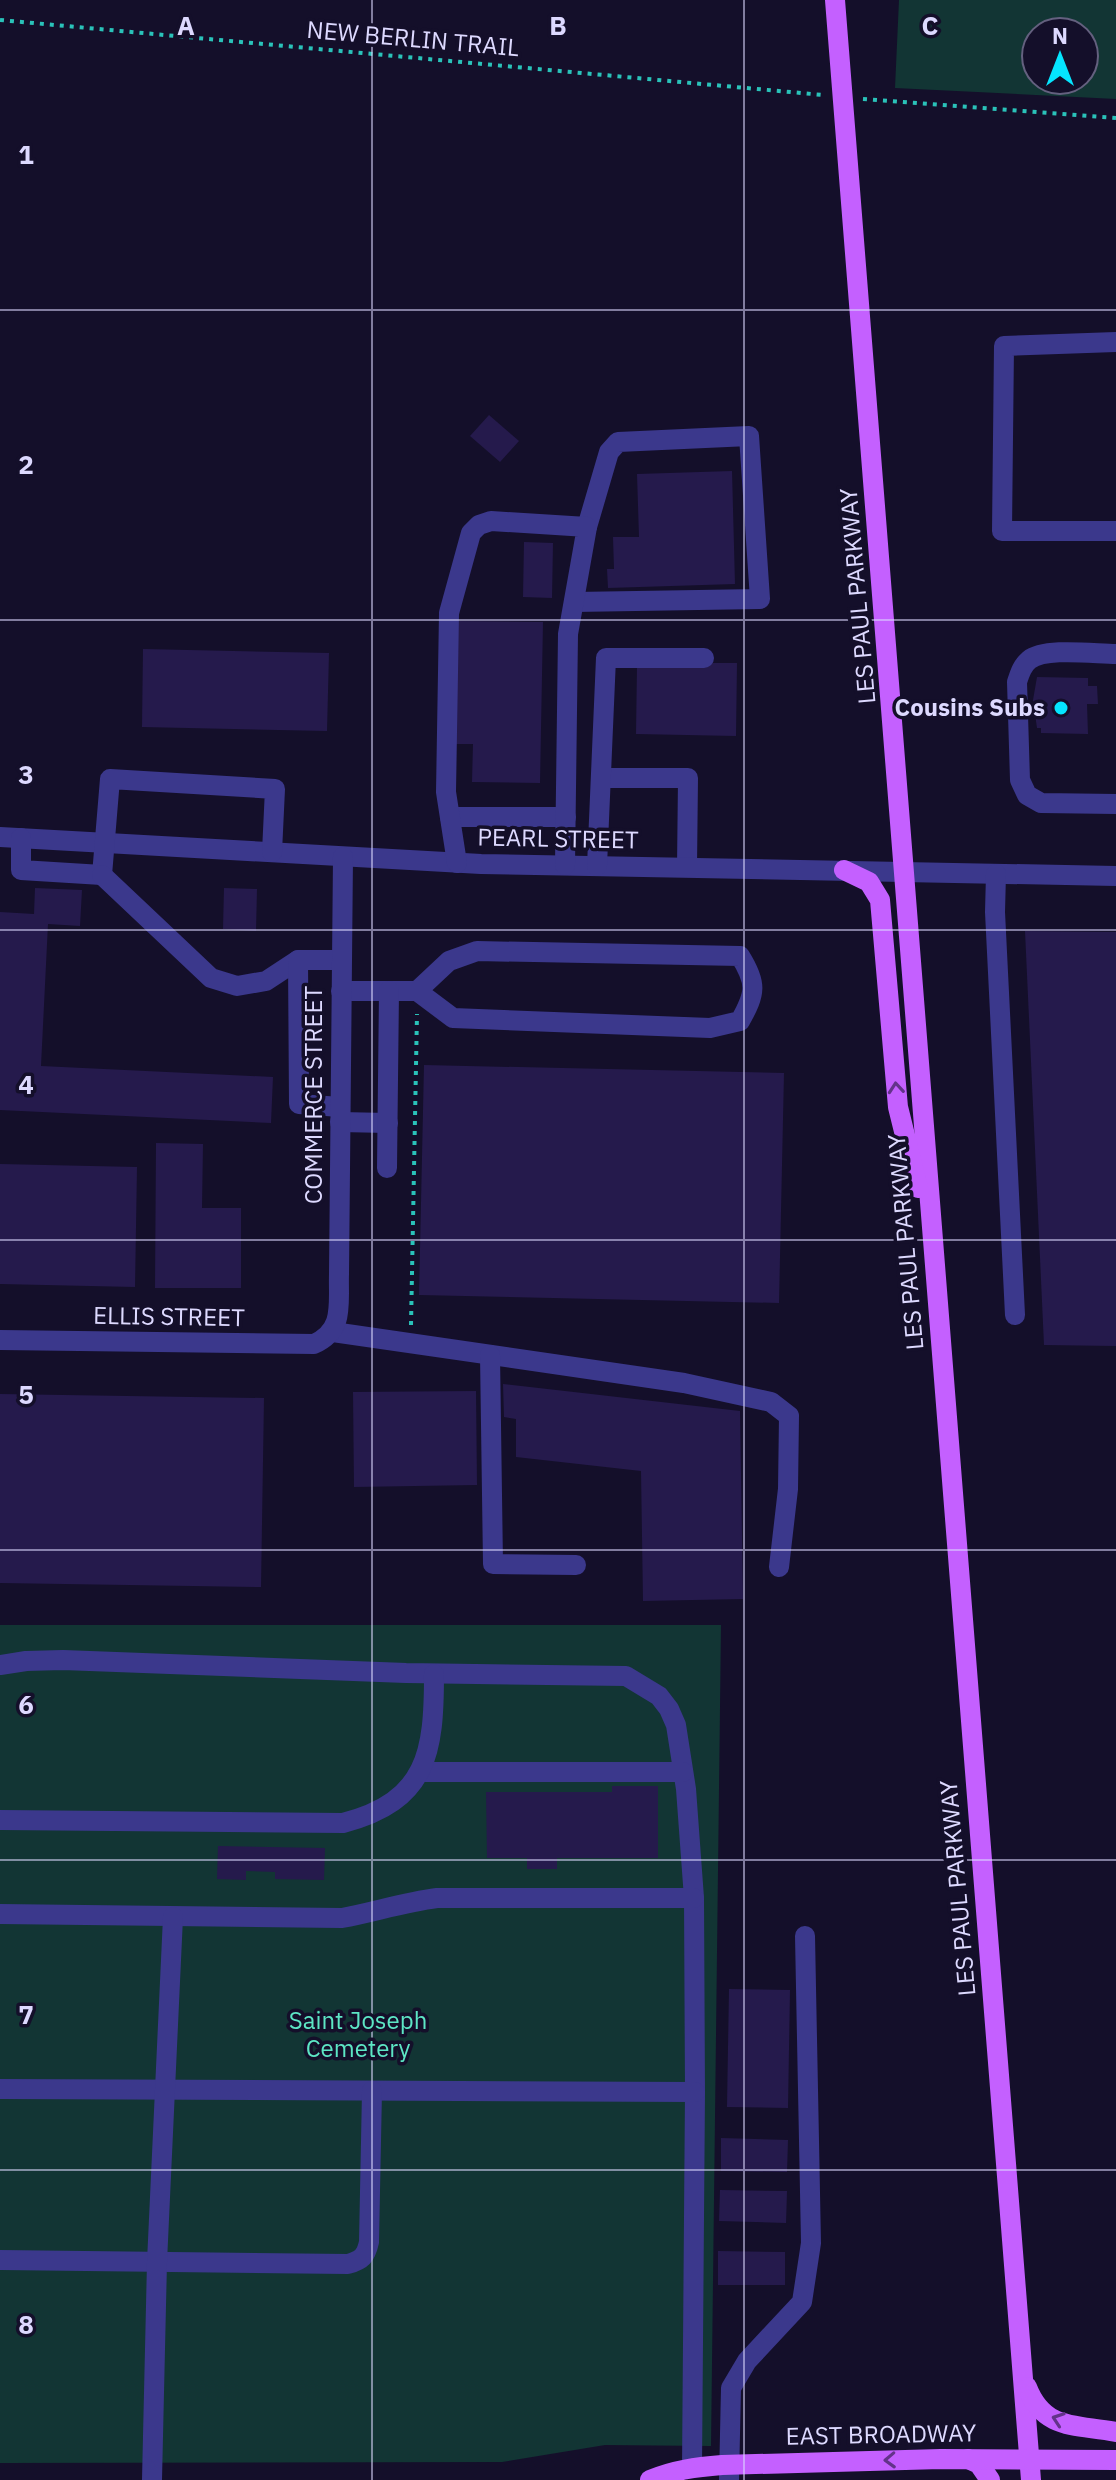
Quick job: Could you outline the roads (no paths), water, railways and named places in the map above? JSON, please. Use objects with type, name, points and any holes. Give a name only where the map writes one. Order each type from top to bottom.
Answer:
[{"type":"main road","name":"LES PAUL PARKWAY","points":[[835,0],[1030,2470]]},
{"type":"main road","points":[[844,870],[869,882],[880,900],[898,1107],[933,1246]]},
{"type":"main road","points":[[1022,2376],[1032,2401],[1050,2419],[1116,2432]]},
{"type":"main road","points":[[968,2459],[984,2469],[990,2480]]},
{"type":"main road","name":"EAST BROADWAY","points":[[650,2480],[692,2468],[728,2472],[968,2459],[1030,2470],[1116,2460]]},
{"type":"street","points":[[1116,342],[1004,346],[1002,531],[1116,531]]},
{"type":"street","points":[[565,865],[568,634],[587,527],[609,452],[618,442],[749,436],[760,599],[574,602]]},
{"type":"street","points":[[457,863],[446,792],[449,613],[471,533],[479,525],[491,521],[587,527]]},
{"type":"street","points":[[1116,654],[1043,653],[1031,658],[1021,669],[1017,682],[1020,780],[1027,795],[1041,803],[1116,804]]},
{"type":"street","points":[[597,866],[606,658],[704,658]]},
{"type":"street","points":[[601,778],[688,778],[687,867]]},
{"type":"street","points":[[102,875],[110,779],[275,789],[272,852]]},
{"type":"street","points":[[450,817],[566,817]]},
{"type":"street","name":"PEARL STREET","points":[[0,837],[457,863],[1116,876]]},
{"type":"street","points":[[21,838],[21,870],[102,875],[211,978],[237,986],[266,981],[298,960],[341,960]]},
{"type":"street","name":"COMMERCE STREET","points":[[333,1332],[338,1320],[343,857]]},
{"type":"street","points":[[996,874],[995,912],[1015,1315]]},
{"type":"street","points":[[341,991],[417,991],[453,1018],[710,1028],[740,1021],[752,1000],[751,974],[740,956],[477,951],[449,961],[417,991]]},
{"type":"street","points":[[298,960],[299,1104],[388,1123]]},
{"type":"street","points":[[387,1168],[389,991]]},
{"type":"street","points":[[333,1332],[684,1383],[771,1402],[789,1416],[788,1489],[779,1567]]},
{"type":"street","name":"ELLIS STREET","points":[[0,1340],[314,1344],[333,1332]]},
{"type":"street","points":[[490,1355],[493,1564],[576,1565]]},
{"type":"street","points":[[0,1665],[63,1660],[434,1674],[626,1676],[659,1696],[676,1725],[694,1898],[692,2468]]},
{"type":"street","points":[[0,1820],[343,1823],[367,1817],[406,1791],[420,1772],[433,1732],[434,1674]]},
{"type":"street","points":[[420,1772],[683,1772]]},
{"type":"street","points":[[0,1914],[342,1918],[409,1901],[437,1898],[694,1898]]},
{"type":"street","points":[[152,2480],[157,2262],[173,1917]]},
{"type":"street","points":[[728,2472],[731,2388],[747,2361],[802,2302],[811,2243],[805,1936]]},
{"type":"street","points":[[0,2089],[695,2092]]},
{"type":"street","points":[[0,2260],[348,2264],[360,2261],[369,2242],[372,2091]]},
{"type":"place","name":"Cousins Subs","points":[[1061,708]]},
{"type":"park label","name":"Saint Joseph Cemetery","points":[[358,2035]]}]
